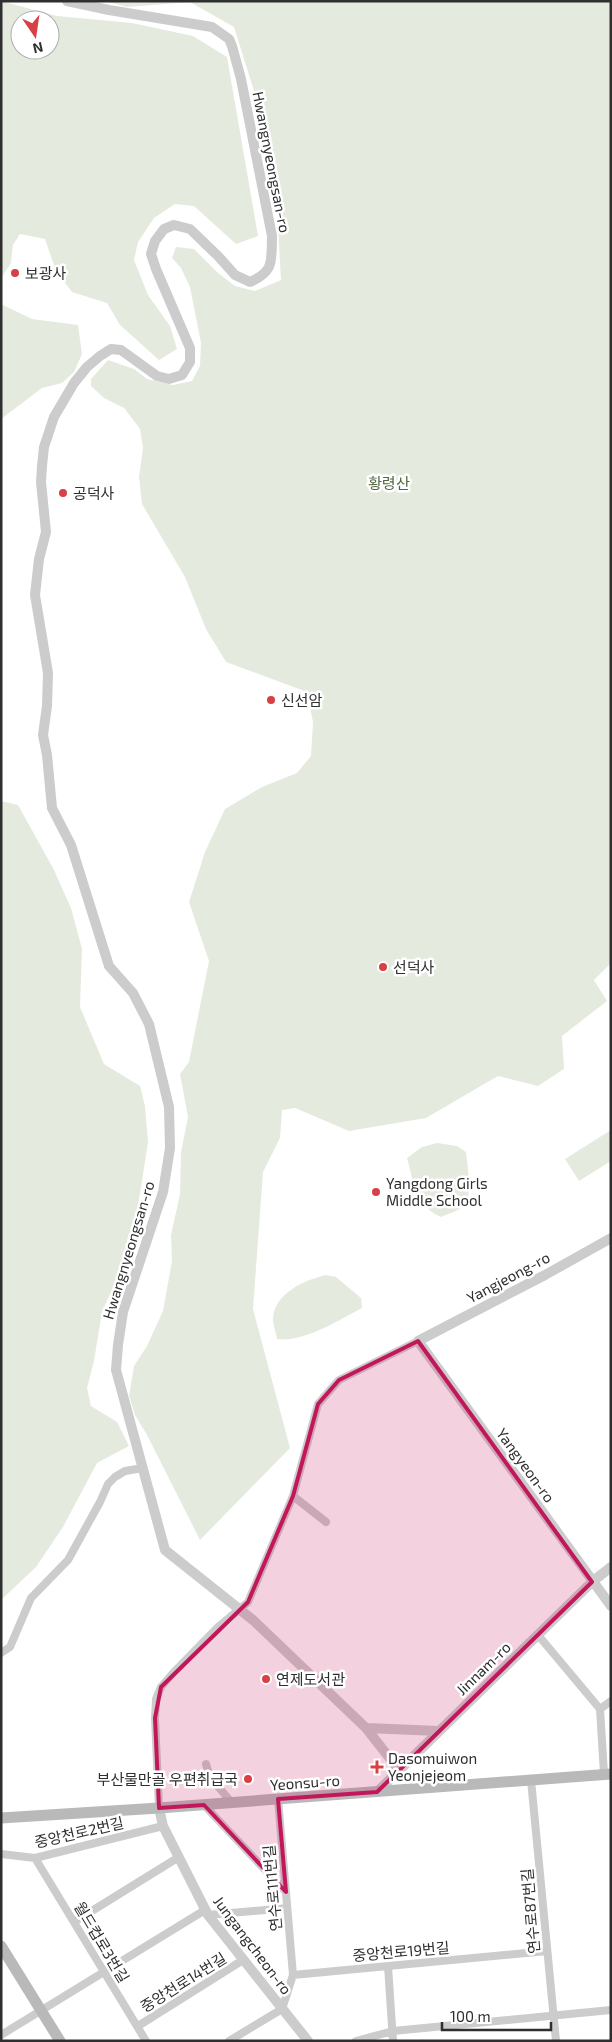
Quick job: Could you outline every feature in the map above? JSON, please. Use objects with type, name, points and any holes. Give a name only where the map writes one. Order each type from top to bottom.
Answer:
[{"type":"main road","name":"Yeonsu-ro","points":[[1,1818],[232,1803],[607,1774]]},
{"type":"main road","points":[[1,1946],[60,2041]]},
{"type":"street","name":"Hwangnyeongsan-ro","points":[[67,1],[212,27],[228,39],[232,46],[241,79],[272,236],[271,263],[264,276],[250,282],[235,275],[190,229],[174,225],[164,229],[155,240],[152,254],[156,269],[190,348],[190,362],[182,375],[170,378],[156,376],[121,350],[112,349],[87,367],[74,383],[54,417],[44,447],[41,482],[46,532],[39,559],[35,595],[48,673],[47,706],[43,735],[47,754],[52,808],[71,845],[108,966],[133,993],[149,1024],[169,1107],[170,1148],[163,1192],[123,1312],[116,1370],[165,1550],[241,1609],[366,1728],[399,1770]]},
{"type":"street","name":"Yangjeong-ro","points":[[418,1341],[545,1275],[611,1238]]},
{"type":"street","points":[[158,1808],[154,1718],[156,1699],[161,1687],[173,1673],[218,1627],[248,1602],[294,1496],[318,1404],[340,1380],[418,1341]]},
{"type":"street","name":"Yangyeon-ro","points":[[418,1341],[611,1606]]},
{"type":"street","points":[[1,1652],[10,1647],[31,1598],[68,1560],[108,1484],[114,1477],[125,1471],[143,1468]]},
{"type":"street","points":[[294,1496],[326,1522]]},
{"type":"street","name":"Jinnam-ro","points":[[377,1792],[592,1582],[611,1567]]},
{"type":"street","points":[[538,1635],[600,1708],[607,1774]]},
{"type":"street","points":[[600,1708],[611,1701]]},
{"type":"street","points":[[366,1728],[439,1732]]},
{"type":"street","points":[[206,1764],[210,1777],[232,1803]]},
{"type":"street","name":"연수로87번길","points":[[531,1780],[556,2041]]},
{"type":"street","name":"연수로111번길","points":[[278,1799],[294,1975]]},
{"type":"street","points":[[204,1805],[286,1892]]},
{"type":"street","name":"Jungangcheon-ro","points":[[158,1808],[163,1826],[206,1913],[308,2041]]},
{"type":"street","name":"중앙천로2번길","points":[[1,1854],[34,1858],[163,1826]]},
{"type":"street","points":[[74,1922],[179,1857]]},
{"type":"street","name":"월드컵로3번길","points":[[34,1858],[146,2041]]},
{"type":"street","points":[[1,2035],[103,1972],[206,1913],[288,1908]]},
{"type":"street","name":"중앙천로19번길","points":[[294,1975],[548,1952]]},
{"type":"street","name":"중앙천로14번길","points":[[138,2026],[243,1960]]},
{"type":"street","points":[[388,1966],[393,2041]]},
{"type":"street","points":[[229,2041],[282,2009],[294,1975]]},
{"type":"street","points":[[356,2041],[393,2030],[611,2010]]},
{"type":"highlighted area","points":[[418,1341],[592,1582],[377,1792],[278,1799],[286,1892],[204,1805],[159,1808],[155,1718],[161,1687],[248,1602],[293,1496],[318,1404],[339,1380]]},
{"type":"green space","points":[[1,1],[35,10],[10,10],[10,60],[60,60],[60,16],[132,23],[193,36],[227,57],[258,236],[236,244],[194,206],[175,204],[154,218],[138,242],[134,260],[148,295],[170,326],[177,349],[159,360],[120,325],[107,303],[72,292],[56,271],[45,239],[20,234],[13,245],[11,263],[1,278]]},
{"type":"green space","name":"황령산","points":[[105,1],[611,1],[611,963],[594,980],[607,1001],[562,1036],[564,1069],[538,1086],[498,1076],[426,1118],[349,1131],[295,1108],[282,1110],[280,1138],[263,1172],[253,1309],[290,1448],[200,1540],[135,1415],[129,1396],[134,1366],[147,1346],[163,1311],[172,1261],[171,1235],[180,1194],[181,1152],[188,1117],[180,1074],[189,1062],[209,961],[189,902],[205,852],[225,809],[262,787],[297,773],[311,756],[313,722],[307,692],[226,662],[206,629],[185,577],[142,504],[139,477],[143,448],[140,429],[124,408],[104,398],[91,386],[91,379],[108,360],[134,369],[147,379],[173,385],[192,381],[200,366],[201,343],[190,287],[181,268],[172,258],[176,247],[194,249],[218,273],[235,286],[255,291],[281,280],[276,189],[265,126],[234,27],[190,2],[127,7]]},
{"type":"green space","points":[[1,300],[3,305],[32,319],[78,325],[82,354],[74,372],[62,383],[42,388],[1,419]]},
{"type":"green space","points":[[1,801],[18,805],[53,868],[71,908],[82,949],[80,1007],[104,1064],[140,1086],[145,1106],[148,1142],[130,1250],[102,1312],[94,1361],[87,1388],[91,1406],[117,1422],[129,1446],[97,1463],[63,1527],[36,1567],[1,1600]]},
{"type":"green space","points":[[611,1130],[611,1161],[579,1181],[565,1159]]},
{"type":"green space","points":[[437,1143],[457,1146],[466,1152],[469,1181],[468,1197],[463,1207],[441,1217],[433,1213],[421,1200],[414,1184],[407,1158],[422,1147]]},
{"type":"green space","points":[[326,1275],[336,1277],[361,1298],[362,1308],[309,1334],[298,1338],[277,1339],[273,1319],[279,1302],[300,1284]]},
{"type":"place","name":"보광사","points":[[15,273]]},
{"type":"place","name":"공덕사","points":[[63,493]]},
{"type":"place","name":"신선암","points":[[271,700]]},
{"type":"place","name":"선덕사","points":[[383,967]]},
{"type":"place","name":"Yangdong Girls Middle School","points":[[376,1192]]},
{"type":"place","name":"연제도서관","points":[[266,1679]]},
{"type":"place","name":"Dasomuiwon Yeonjejeom","points":[[377,1767]]},
{"type":"place","name":"부산물만골 우편취급국","points":[[248,1779]]}]
